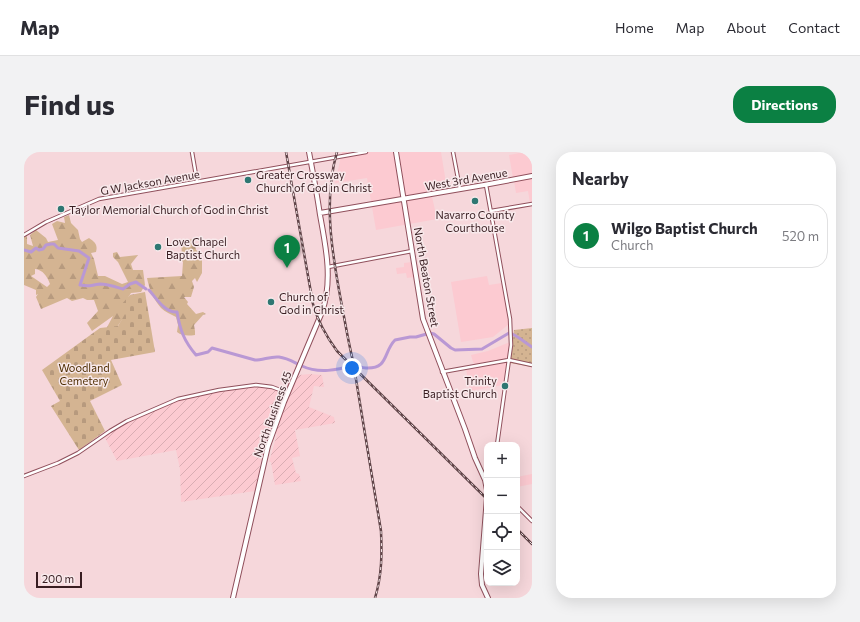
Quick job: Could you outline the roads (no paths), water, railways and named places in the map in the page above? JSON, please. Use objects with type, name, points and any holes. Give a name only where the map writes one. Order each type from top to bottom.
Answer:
[{"type":"main road","name":"North Business 45","points":[[233,598],[268,446],[322,312],[327,287],[328,267],[325,240],[309,152]]},
{"type":"main road","name":"North Beaton Street","points":[[396,152],[425,327],[475,458],[485,478]]},
{"type":"main road","name":"West 3rd Avenue","points":[[320,213],[532,176]]},
{"type":"main road","points":[[486,514],[481,574],[482,585],[488,598]]},
{"type":"street","name":"G W Jackson Avenue","points":[[24,235],[46,222],[99,199],[366,152]]},
{"type":"street","points":[[453,152],[460,189]]},
{"type":"street","points":[[192,154],[197,182]]},
{"type":"street","points":[[486,185],[511,328],[509,360],[497,442]]},
{"type":"street","points":[[491,211],[532,204]]},
{"type":"street","points":[[328,267],[412,251]]},
{"type":"street","points":[[442,372],[509,360],[532,365]]},
{"type":"street","points":[[24,476],[58,463],[78,453],[119,425],[170,402],[219,390],[256,385],[264,385],[288,394]]},
{"type":"street","points":[[520,509],[532,521]]},
{"type":"waterway","points":[[24,250],[31,252],[36,248],[39,250],[43,249],[46,245],[54,244],[58,248],[79,251],[89,258],[80,285],[89,286],[103,284],[123,289],[136,282],[146,289]]},
{"type":"waterway","points":[[149,290],[165,308],[173,312],[177,312],[183,335],[188,345],[196,355],[208,352],[212,348],[255,360],[279,357],[288,359],[302,366],[321,371],[354,365],[363,368],[373,368],[379,366],[385,359],[391,345],[395,340],[430,333],[434,334],[455,350],[482,349],[509,333],[532,347]]},
{"type":"railway","points":[[286,152],[313,304],[317,317],[326,334],[337,351],[484,496]]},
{"type":"railway","points":[[337,152],[330,189],[330,226],[338,283],[353,361],[381,531],[381,564],[375,598]]},
{"type":"railway","points":[[520,532],[532,544]]},
{"type":"place","name":"Greater Crossway Church of God in Christ","points":[[248,180]]},
{"type":"place","name":"Navarro County Courthouse","points":[[475,201]]},
{"type":"place","name":"Taylor Memorial Church of God in Christ","points":[[61,209]]},
{"type":"place","name":"Love Chapel Baptist Church","points":[[158,247]]},
{"type":"place","name":"Wilgo Baptist Church","points":[[287,268]]},
{"type":"place","name":"Church of God in Christ","points":[[271,302]]},
{"type":"place","name":"Trinity Baptist Church","points":[[505,386]]},
{"type":"park label","name":"Woodland Cemetery","points":[[84,373]]}]
